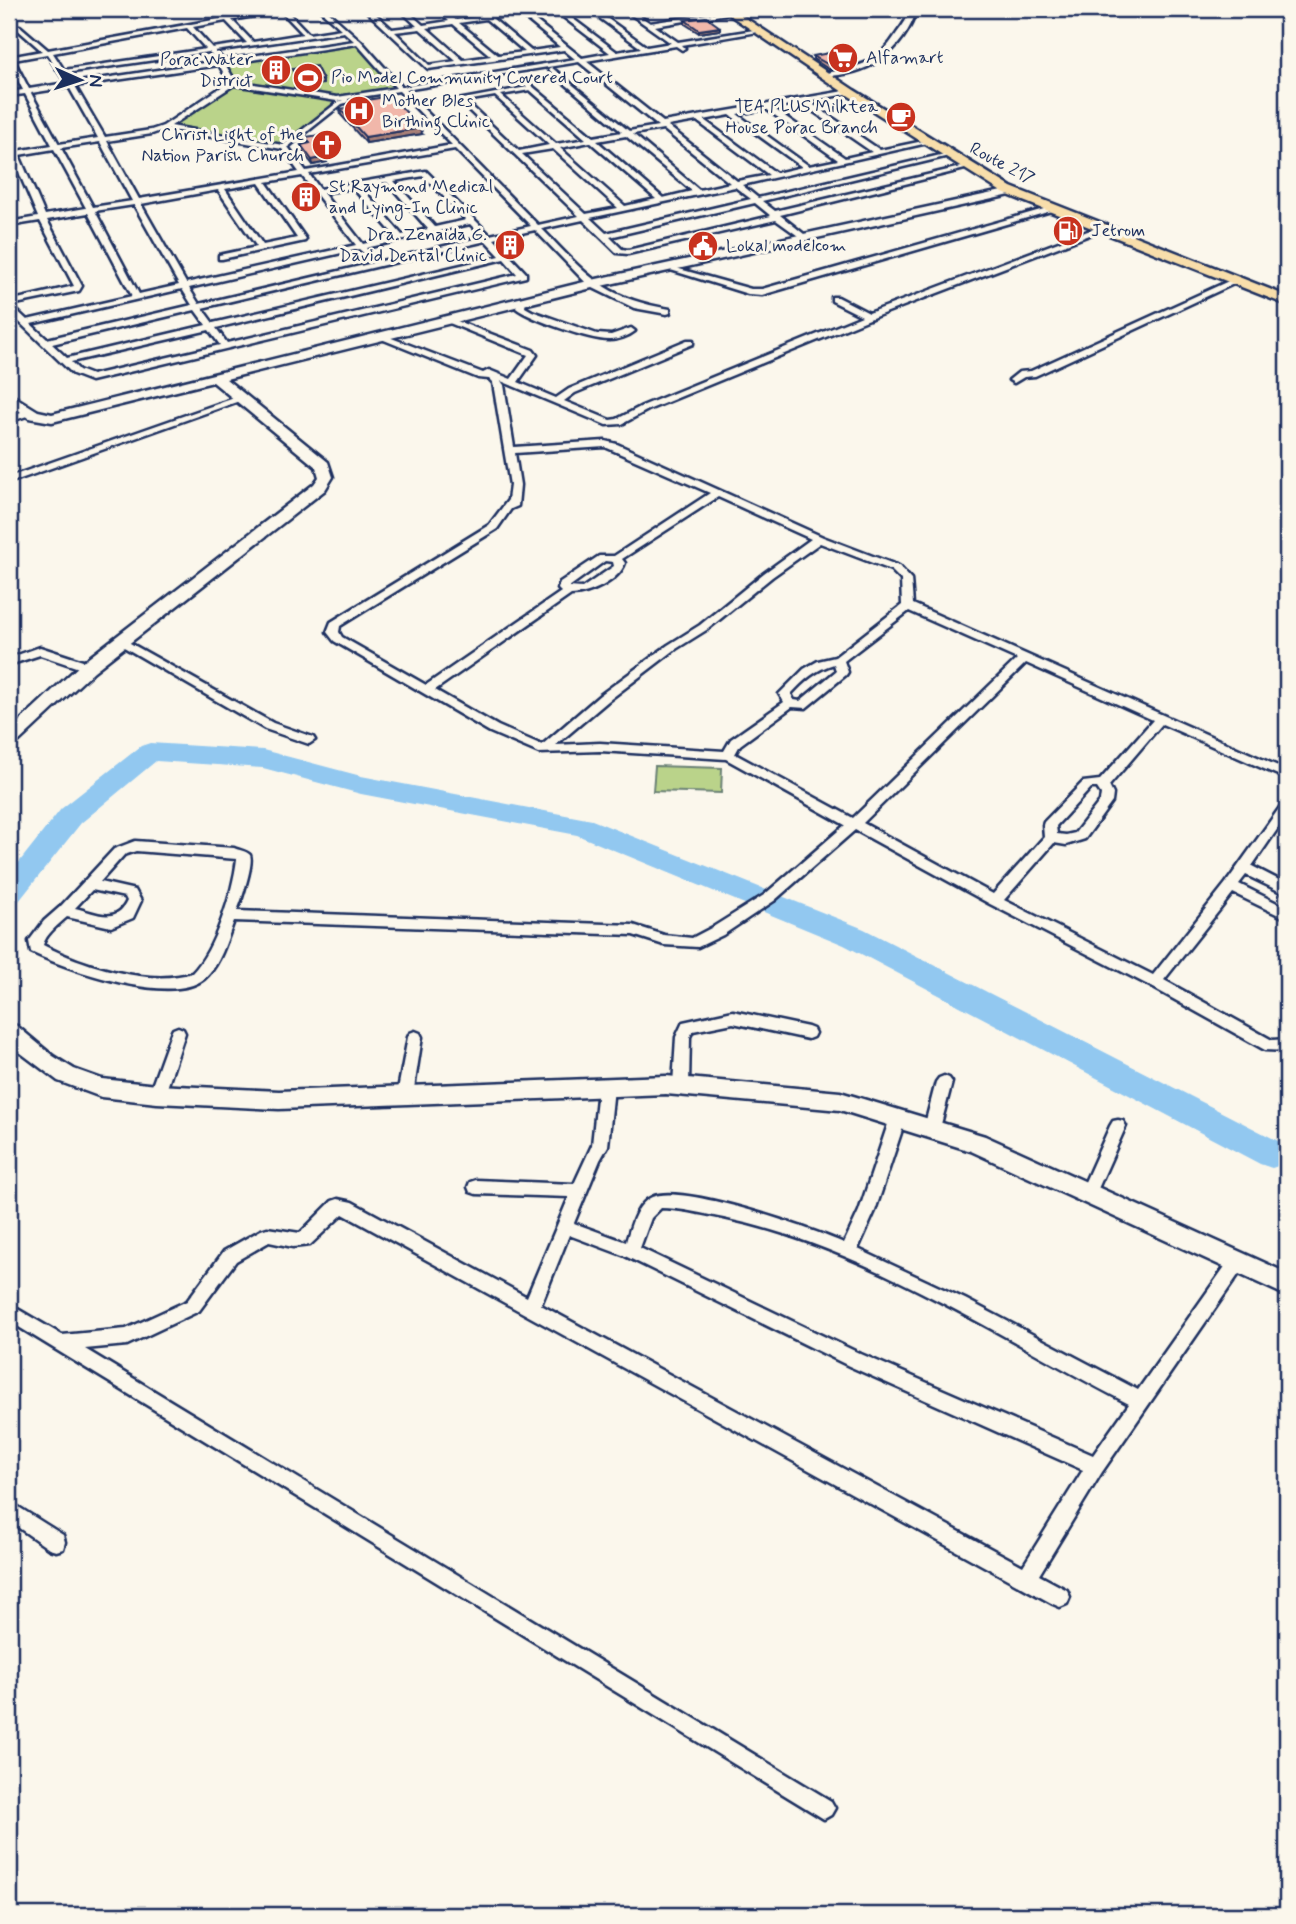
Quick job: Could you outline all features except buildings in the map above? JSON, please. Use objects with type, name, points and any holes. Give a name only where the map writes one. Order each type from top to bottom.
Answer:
[{"type":"main road","name":"Route 217","points":[[729,10],[850,92],[1011,192],[1287,302]]},
{"type":"street","points":[[135,296],[29,91],[9,59],[282,9],[308,36]]},
{"type":"street","points":[[322,9],[359,42],[455,147],[592,284],[614,297],[647,310],[667,311]]},
{"type":"street","points":[[367,9],[426,66],[462,64],[565,48]]},
{"type":"street","points":[[402,9],[462,64]]},
{"type":"street","points":[[439,9],[497,58]]},
{"type":"street","points":[[477,9],[530,53]]},
{"type":"street","points":[[392,31],[521,12],[574,9]]},
{"type":"street","points":[[590,9],[647,50]]},
{"type":"street","points":[[626,9],[680,46]]},
{"type":"street","points":[[825,75],[869,66],[883,60],[914,9]]},
{"type":"street","points":[[558,10],[617,55]]},
{"type":"street","points":[[650,25],[729,10]]},
{"type":"street","points":[[521,12],[801,236]]},
{"type":"street","points":[[250,15],[256,21]]},
{"type":"street","points":[[227,19],[252,44]]},
{"type":"street","points":[[188,26],[221,62],[233,83]]},
{"type":"street","points":[[9,28],[18,27],[48,52],[63,72],[182,286],[226,347]]},
{"type":"street","points":[[63,72],[346,30]]},
{"type":"street","points":[[12,154],[152,132],[165,127],[233,83],[339,101],[762,33]]},
{"type":"street","points":[[120,39],[125,47]]},
{"type":"street","points":[[9,94],[359,42]]},
{"type":"street","points":[[402,91],[516,75],[617,55],[680,46]]},
{"type":"street","points":[[551,69],[625,134],[698,192]]},
{"type":"street","points":[[516,75],[662,200]]},
{"type":"street","points":[[530,88],[461,100],[620,251],[628,252],[969,167]]},
{"type":"street","points":[[517,153],[850,92]]},
{"type":"street","points":[[496,94],[624,209]]},
{"type":"street","points":[[802,100],[877,152]]},
{"type":"street","points":[[284,147],[339,101]]},
{"type":"street","points":[[766,106],[842,159]]},
{"type":"street","points":[[732,113],[807,168]]},
{"type":"street","points":[[699,119],[774,176]]},
{"type":"street","points":[[165,127],[284,147],[377,264]]},
{"type":"street","points":[[9,138],[12,154],[78,287],[9,305],[23,323],[47,342],[76,372],[91,379],[523,275],[428,174],[320,191]]},
{"type":"street","points":[[47,342],[489,238],[928,142]]},
{"type":"street","points":[[9,224],[455,147]]},
{"type":"street","points":[[605,236],[949,155]]},
{"type":"street","points":[[388,179],[432,229]]},
{"type":"street","points":[[222,257],[302,238],[261,180]]},
{"type":"street","points":[[355,185],[400,237]]},
{"type":"street","points":[[220,187],[262,249]]},
{"type":"street","points":[[9,397],[43,419],[52,418],[592,284],[1011,192]]},
{"type":"street","points":[[665,267],[751,292],[762,292],[1054,209]]},
{"type":"street","points":[[23,323],[473,221]]},
{"type":"street","points":[[384,334],[514,382],[609,423],[620,422],[639,410],[869,316],[1104,228]]},
{"type":"street","points":[[65,362],[504,257]]},
{"type":"street","points":[[1014,380],[1022,374],[1032,374],[1236,281]]},
{"type":"street","points":[[835,299],[869,316]]},
{"type":"street","points":[[523,302],[520,308],[529,313],[596,337],[612,338],[631,331]]},
{"type":"street","points":[[446,320],[530,352],[533,355],[531,361],[514,382]]},
{"type":"street","points":[[384,334],[481,376],[481,381],[498,392],[516,485],[513,506],[510,503],[493,527],[335,624],[333,632],[338,639],[494,729],[542,750],[600,747],[728,755],[995,901],[1155,982],[1270,1046],[1287,1045]]},
{"type":"street","points":[[556,402],[572,391],[690,342]]},
{"type":"street","points":[[9,741],[88,667],[320,487],[326,477],[323,465],[310,453],[216,378]]},
{"type":"street","points":[[9,480],[240,398]]},
{"type":"street","points":[[9,419],[30,412]]},
{"type":"street","points":[[510,450],[605,444],[819,539],[895,568],[906,579],[908,606]]},
{"type":"street","points":[[616,559],[620,563],[619,567],[582,593],[568,592],[562,587],[603,558],[616,559],[718,492]]},
{"type":"street","points":[[542,750],[604,698],[672,647],[705,627],[768,575],[819,539]]},
{"type":"street","points":[[428,689],[568,592]]},
{"type":"street","points":[[908,606],[1287,775]]},
{"type":"street","points":[[790,703],[785,694],[796,681],[822,662],[838,660],[908,606]]},
{"type":"street","points":[[121,641],[270,726],[309,740]]},
{"type":"street","points":[[9,662],[40,652],[88,667]]},
{"type":"street","points":[[228,916],[632,930],[664,940],[694,943],[769,898],[855,824],[1025,658]]},
{"type":"street","points":[[728,755],[735,742],[790,703],[802,705],[842,672],[838,660]]},
{"type":"street","points":[[1102,785],[1159,720]]},
{"type":"street","points":[[1097,782],[1102,785],[1107,794],[1106,802],[1080,836],[1066,840],[1051,838],[1049,825],[1087,785],[1097,782]]},
{"type":"street","points":[[1155,982],[1231,886],[1287,806]]},
{"type":"street","points":[[995,901],[1051,838]]},
{"type":"street","points":[[127,847],[234,853],[244,858],[228,916],[207,969],[197,978],[139,981],[100,972],[36,948],[36,941],[119,852],[127,847]]},
{"type":"street","points":[[1244,868],[1287,890]]},
{"type":"street","points":[[65,911],[111,922],[128,914],[134,901],[130,893],[89,884]]},
{"type":"street","points":[[1231,886],[1287,914]]},
{"type":"street","points":[[681,1085],[683,1034],[688,1026],[733,1017],[808,1033]]},
{"type":"street","points":[[9,1032],[45,1062],[66,1075],[101,1088],[157,1094],[279,1100],[681,1085],[840,1101],[976,1143],[1287,1285]]},
{"type":"street","points":[[157,1094],[178,1033]]},
{"type":"street","points":[[405,1095],[415,1037]]},
{"type":"street","points":[[932,1128],[944,1082]]},
{"type":"street","points":[[531,1309],[593,1157],[600,1148],[606,1088]]},
{"type":"street","points":[[849,1251],[863,1221],[898,1118]]},
{"type":"street","points":[[1088,1193],[1118,1126]]},
{"type":"street","points":[[476,1188],[580,1191]]},
{"type":"street","points":[[631,1251],[647,1209],[654,1201],[662,1200],[770,1223],[849,1251],[926,1286],[1077,1370],[1141,1401]]},
{"type":"street","points":[[60,1343],[127,1337],[160,1323],[193,1306],[230,1255],[267,1235],[304,1240],[338,1206],[346,1207],[1060,1597]]},
{"type":"street","points":[[566,1227],[631,1251],[855,1360],[1096,1466]]},
{"type":"street","points":[[1027,1577],[1096,1466],[1237,1263]]},
{"type":"street","points":[[9,1312],[824,1808]]},
{"type":"street","points":[[9,1510],[56,1542]]},
{"type":"green space","points":[[359,42],[401,90],[338,100],[340,103],[284,147],[165,127],[232,83],[221,62]]},
{"type":"green space","points":[[655,766],[722,768],[721,793],[653,791]]},
{"type":"waterway","points":[[9,894],[71,816],[150,752],[263,759],[361,785],[582,827],[854,937],[1272,1154]]},
{"type":"place","name":"Alfamart","points":[[843,58]]},
{"type":"place","name":"Porac Water District","points":[[276,70]]},
{"type":"place","name":"Pio Model Community Covered Court","points":[[308,78]]},
{"type":"place","name":"Mother Bles Birthing Clinic","points":[[359,111]]},
{"type":"place","name":"TEA PLUS Milktea House Porac Branch","points":[[901,117]]},
{"type":"place","name":"Christ Light of the Nation Parish Church","points":[[327,145]]},
{"type":"place","name":"St Raymond Medical and Lying-In Clinic","points":[[306,197]]},
{"type":"place","name":"Jetrom","points":[[1068,231]]},
{"type":"place","name":"Dra. Zenaida G. David Dental Clinic","points":[[510,245]]},
{"type":"place","name":"Lokal modelcom","points":[[703,246]]}]
